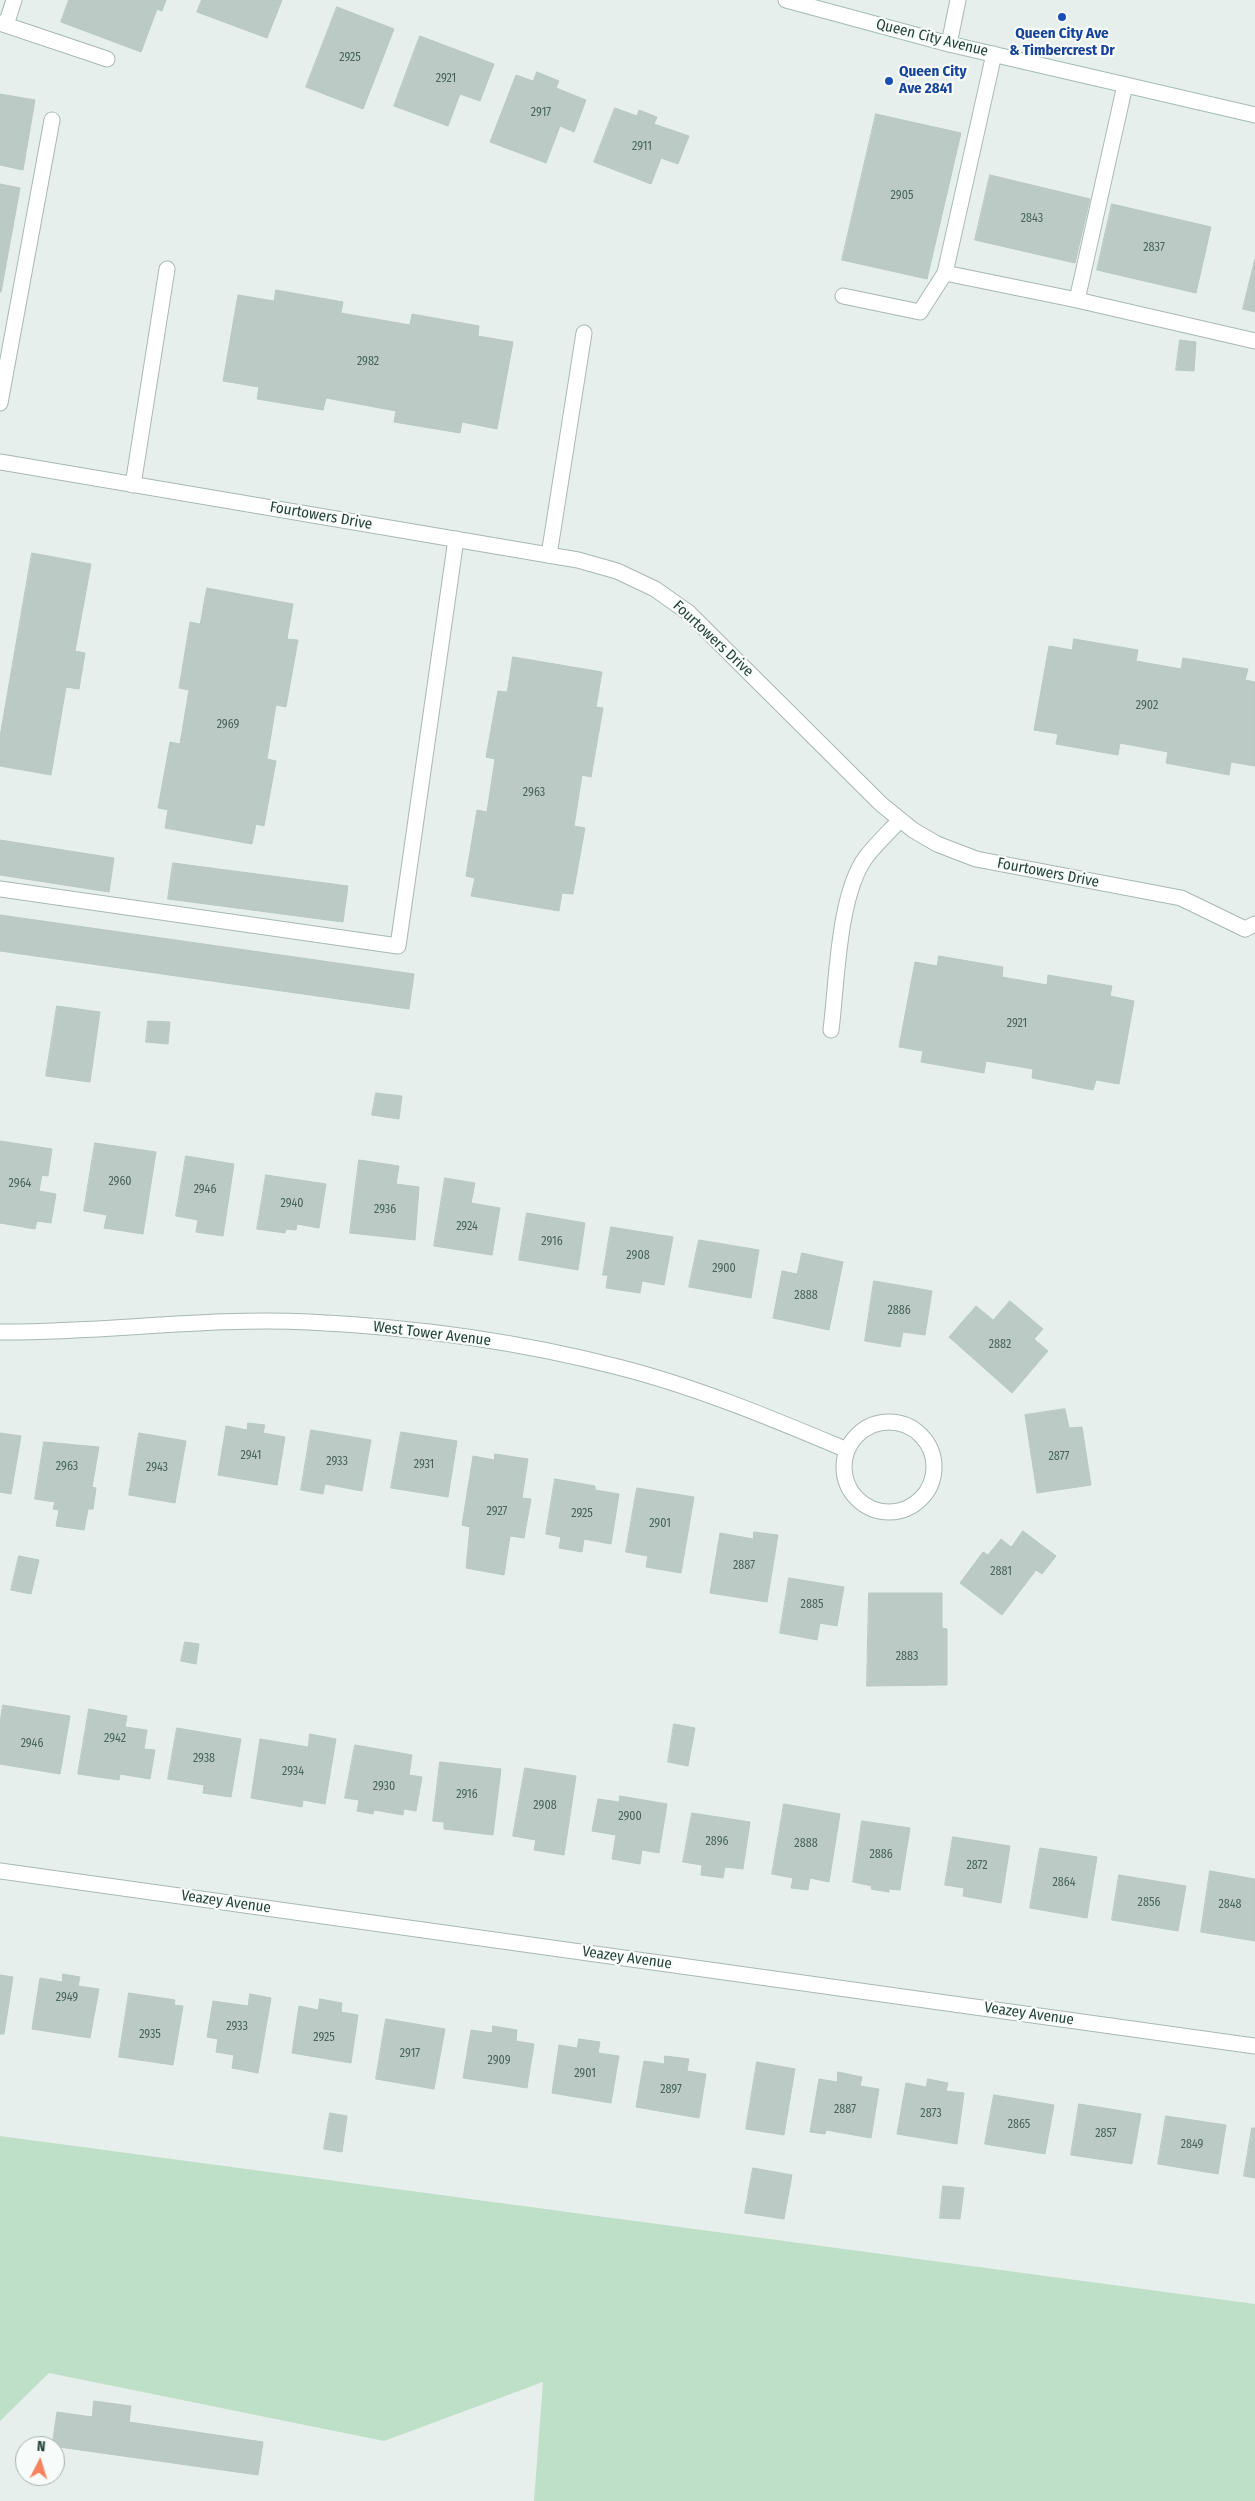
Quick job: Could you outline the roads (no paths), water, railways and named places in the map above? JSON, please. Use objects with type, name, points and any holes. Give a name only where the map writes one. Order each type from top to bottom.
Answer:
[{"type":"street","points":[[14,0],[3,24],[107,59]]},
{"type":"street","name":"Queen City Avenue","points":[[786,0],[950,44],[1255,115]]},
{"type":"street","points":[[950,44],[958,0]]},
{"type":"street","points":[[843,296],[920,312],[945,272],[994,54]]},
{"type":"street","points":[[1077,300],[1125,84]]},
{"type":"street","points":[[0,403],[52,120]]},
{"type":"street","points":[[133,485],[167,269]]},
{"type":"street","points":[[945,272],[1255,341]]},
{"type":"street","points":[[549,555],[584,332]]},
{"type":"street","name":"Fourtowers Drive","points":[[0,462],[549,555],[617,571],[655,589],[688,613],[882,804],[913,830],[938,844],[976,859],[1181,898],[1250,926]]},
{"type":"street","points":[[0,889],[398,946],[456,539]]},
{"type":"street","points":[[832,1030],[844,921],[852,886],[866,857],[900,820]]},
{"type":"street","name":"West Tower Avenue","points":[[0,1332],[238,1321],[308,1322],[413,1329],[516,1344],[620,1367],[748,1408],[847,1450]]},
{"type":"street","points":[[881,1423],[896,1423],[910,1427],[922,1436],[931,1448],[935,1462],[934,1478],[924,1497],[906,1510],[890,1513],[876,1511],[862,1504],[851,1493],[845,1479],[844,1464],[847,1450],[855,1437],[867,1428],[881,1423]]},
{"type":"street","name":"Veazey Avenue","points":[[0,1870],[1255,2046]]},
{"type":"place","name":"Queen City Ave & Timbercrest Dr","points":[[1062,17]]},
{"type":"place","name":"Queen City Ave 2841","points":[[889,81]]}]
